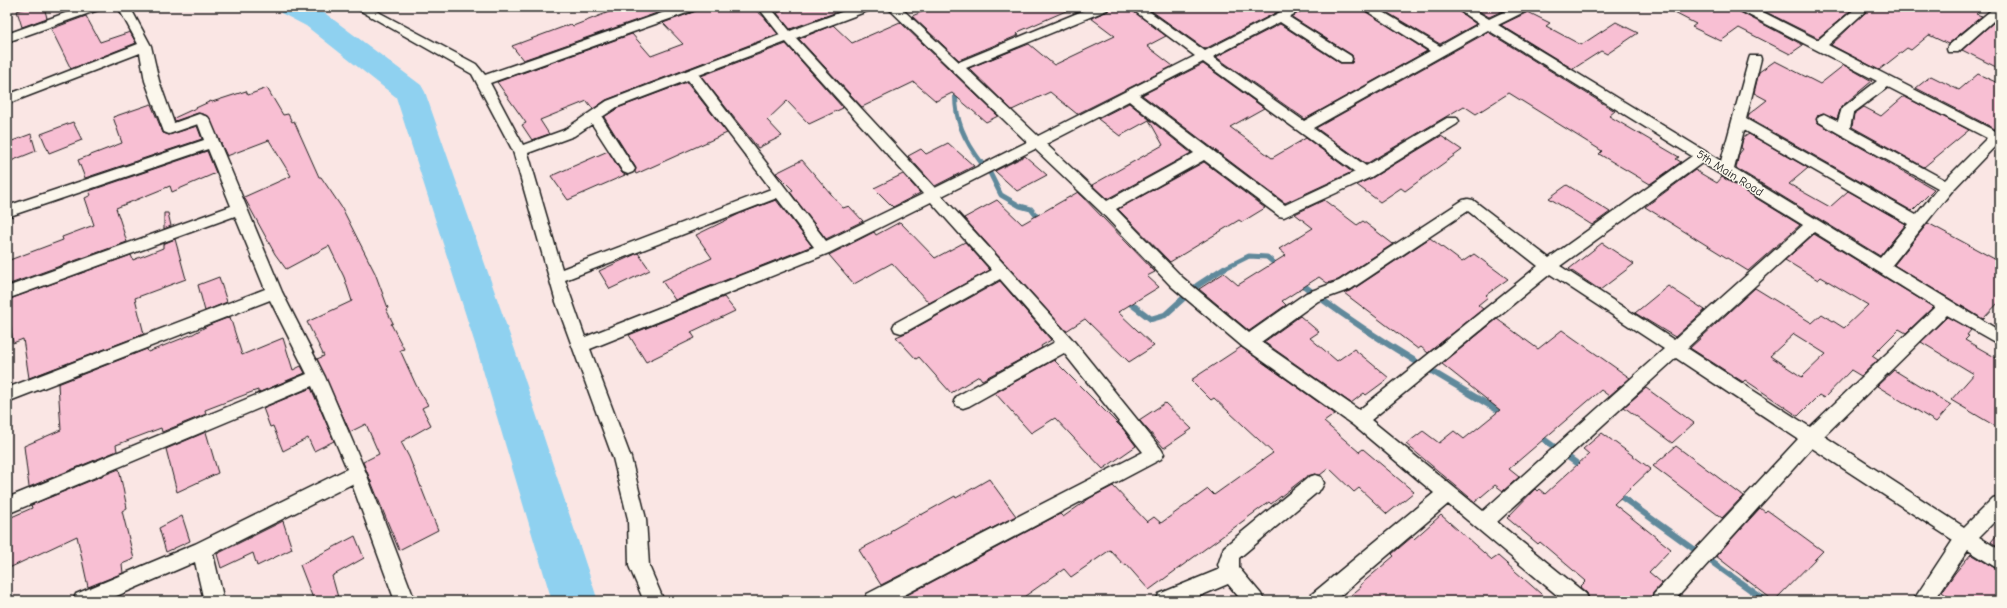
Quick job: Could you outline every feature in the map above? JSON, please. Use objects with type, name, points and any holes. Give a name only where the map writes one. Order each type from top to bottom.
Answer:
[{"type":"street","points":[[7,38],[94,7]]},
{"type":"street","points":[[124,7],[145,46],[152,81],[169,129],[199,119],[203,120],[274,292],[317,377],[357,473],[404,595],[404,601]]},
{"type":"street","points":[[360,7],[471,66],[483,81],[520,151],[557,277],[622,458],[637,519],[639,566],[654,601]]},
{"type":"street","points":[[483,81],[691,7]]},
{"type":"street","points":[[764,7],[788,37],[1002,271],[1066,344],[1155,454],[874,601]]},
{"type":"street","points":[[520,151],[569,133],[595,118],[602,110],[612,104],[866,7]]},
{"type":"street","points":[[893,7],[1106,208],[1177,282],[1249,342],[1359,420],[1446,494],[1579,601]]},
{"type":"street","points":[[957,67],[1103,7]]},
{"type":"street","points":[[1135,7],[1206,56],[1366,173]]},
{"type":"street","points":[[581,346],[824,249],[999,162],[1300,7]]},
{"type":"street","points":[[1366,7],[1440,52]]},
{"type":"street","name":"5th Main Road","points":[[1460,7],[1812,225],[1882,266],[1945,307],[2000,339]]},
{"type":"street","points":[[1304,127],[1489,24],[1524,7]]},
{"type":"street","points":[[1743,7],[1887,81],[1998,135],[1947,187],[1919,223],[1882,266]]},
{"type":"street","points":[[1819,46],[1864,7]]},
{"type":"street","points":[[1953,49],[1996,10]]},
{"type":"street","points":[[1280,17],[1346,59]]},
{"type":"street","points":[[7,100],[145,46]]},
{"type":"street","points":[[1726,171],[1755,59]]},
{"type":"street","points":[[691,74],[824,249]]},
{"type":"street","points":[[1844,130],[1846,111],[1867,94],[1887,81]]},
{"type":"street","points":[[1130,95],[1204,153],[1284,212],[1366,173],[1452,121]]},
{"type":"street","points":[[595,118],[628,169]]},
{"type":"street","points":[[1824,119],[1947,187]]},
{"type":"street","points":[[1739,121],[1919,223]]},
{"type":"street","points":[[7,212],[212,142]]},
{"type":"street","points":[[1106,208],[1204,153]]},
{"type":"street","points":[[1359,420],[1549,266],[1702,156]]},
{"type":"street","points":[[557,277],[780,190]]},
{"type":"street","points":[[1249,342],[1312,297],[1345,285],[1468,204],[1549,266],[2000,561]]},
{"type":"street","points":[[7,293],[239,209]]},
{"type":"street","points":[[1483,523],[1812,225]]},
{"type":"street","points":[[901,327],[1002,271]]},
{"type":"street","points":[[7,395],[274,292]]},
{"type":"street","points":[[1661,601],[1810,438],[1945,307]]},
{"type":"street","points":[[963,401],[1066,344]]},
{"type":"street","points":[[7,506],[317,377]]},
{"type":"street","points":[[83,601],[202,550],[357,473]]},
{"type":"street","points":[[1254,601],[1231,573],[1228,565],[1231,553],[1315,483]]},
{"type":"street","points":[[1319,601],[1446,494]]},
{"type":"street","points":[[1922,601],[1965,538],[2000,504]]},
{"type":"street","points":[[202,550],[214,601]]},
{"type":"street","points":[[1166,601],[1231,573]]},
{"type":"building","points":[[30,7],[44,7],[47,18],[22,27],[17,11]]},
{"type":"building","points":[[622,7],[674,7],[523,60],[512,46],[571,24],[573,26]]},
{"type":"building","points":[[698,7],[752,7],[764,17],[778,34],[606,100],[593,109],[587,101],[540,120],[549,134],[532,140],[522,125],[526,123],[497,82],[632,34],[651,56],[683,44],[663,23],[696,11]]},
{"type":"building","points":[[792,7],[851,7],[790,29],[777,13]]},
{"type":"building","points":[[934,7],[1075,7],[1020,31],[1017,34],[1019,35],[959,60],[912,16]]},
{"type":"building","points":[[1075,7],[1088,7],[1080,10]]},
{"type":"building","points":[[1110,7],[1128,7],[1166,36],[1147,46],[1173,66],[1077,114],[1050,92],[1012,110],[969,68],[1029,44],[1054,65],[1115,36],[1091,18],[1108,11]]},
{"type":"building","points":[[1146,7],[1287,7],[1205,49]]},
{"type":"building","points":[[1307,7],[1359,7],[1427,51],[1305,119],[1216,57],[1280,24],[1340,63],[1352,63],[1352,55],[1292,17]]},
{"type":"building","points":[[1378,7],[1453,7],[1476,24],[1440,44]]},
{"type":"building","points":[[1472,7],[1511,7],[1489,17]]},
{"type":"building","points":[[1663,7],[1736,7],[1738,11],[1803,45],[1790,54],[1739,28],[1721,41],[1692,27],[1696,24]]},
{"type":"building","points":[[1756,7],[1855,7],[1818,38]]},
{"type":"building","points":[[1871,7],[1984,7],[1976,14],[1982,16],[1948,44],[1929,35],[1911,50],[1907,48],[1879,70],[1831,45]]},
{"type":"building","points":[[1528,12],[1550,23],[1546,26],[1581,45],[1616,22],[1638,33],[1607,54],[1601,51],[1573,69],[1501,25]]},
{"type":"building","points":[[86,16],[100,42],[130,32],[136,43],[71,69],[51,29]]},
{"type":"building","points":[[900,22],[998,116],[986,122],[952,93],[936,101],[914,82],[862,107],[799,39],[833,25],[852,43]]},
{"type":"building","points":[[1994,22],[2000,25],[2000,69],[1962,50]]},
{"type":"building","points":[[1488,32],[1615,111],[1609,116],[1679,157],[1676,159],[1681,162],[1650,184],[1599,154],[1602,151],[1509,93],[1476,114],[1464,106],[1366,164],[1316,128]]},
{"type":"building","points":[[786,44],[843,108],[809,124],[787,101],[767,120],[782,136],[758,148],[701,76]]},
{"type":"building","points":[[1775,61],[1820,84],[1844,65],[1872,81],[1841,107],[1837,119],[1823,113],[1818,115],[1816,120],[1818,123],[1934,189],[1912,211],[1748,118],[1749,114],[1767,100],[1754,93],[1759,72]]},
{"type":"building","points":[[1203,64],[1264,108],[1230,127],[1272,158],[1306,138],[1352,172],[1285,203],[1142,95]]},
{"type":"building","points":[[1978,74],[2000,84],[2000,128],[1995,129],[1916,88],[1931,76],[1959,90]]},
{"type":"building","points":[[687,82],[727,133],[636,174],[636,168],[604,117],[618,108]]},
{"type":"building","points":[[267,88],[283,115],[288,114],[292,122],[294,121],[319,177],[321,177],[342,208],[375,273],[388,308],[386,309],[393,323],[391,324],[404,349],[400,350],[416,385],[428,405],[422,408],[431,425],[401,442],[409,457],[438,530],[399,550],[363,462],[379,454],[366,424],[350,432],[317,359],[324,356],[307,322],[352,301],[344,277],[329,246],[286,269],[275,254],[244,197],[291,176],[269,140],[227,156],[208,116],[198,113],[175,121],[174,118],[211,101],[212,102],[246,91],[248,95]]},
{"type":"building","points":[[1903,97],[1969,130],[1924,167],[1852,127],[1854,114],[1864,107],[1881,116]]},
{"type":"building","points":[[1129,103],[1191,153],[1107,199],[1092,185],[1163,145],[1149,120],[1120,136],[1098,119]]},
{"type":"building","points":[[151,104],[163,133],[169,135],[197,126],[202,139],[85,178],[78,160],[122,143],[113,117]]},
{"type":"building","points":[[73,122],[82,140],[49,153],[41,134]]},
{"type":"building","points":[[31,134],[36,151],[11,161],[7,143]]},
{"type":"building","points":[[1749,134],[1808,168],[1789,184],[1830,207],[1848,191],[1906,224],[1880,256],[1736,168],[1739,154],[1743,149],[1741,148],[1743,138]]},
{"type":"building","points":[[1441,136],[1462,150],[1405,191],[1401,188],[1380,202],[1357,185],[1372,178]]},
{"type":"building","points":[[948,143],[974,166],[935,186],[908,156],[921,149],[926,154]]},
{"type":"building","points":[[207,151],[216,173],[172,192],[170,186],[116,208],[127,242],[7,285],[7,261],[63,240],[62,237],[94,225],[85,198],[91,195],[89,191]]},
{"type":"building","points":[[608,151],[622,173],[625,175],[568,200],[551,176]]},
{"type":"building","points":[[1025,156],[1047,175],[1017,191],[995,171]]},
{"type":"building","points":[[802,160],[843,208],[849,206],[863,221],[826,239],[790,192],[793,190],[776,173]]},
{"type":"building","points":[[1204,162],[1265,208],[1242,222],[1239,220],[1170,262],[1118,209]]},
{"type":"building","points":[[1695,170],[1717,183],[1722,177],[1800,225],[1748,271],[1645,207]]},
{"type":"building","points":[[903,174],[920,193],[893,207],[874,188]]},
{"type":"building","points":[[1567,185],[1610,212],[1592,225],[1549,198]]},
{"type":"building","points":[[1078,192],[1155,272],[1147,276],[1159,287],[1118,312],[1154,346],[1129,362],[1085,319],[1066,331],[964,218],[997,200],[1022,224]]},
{"type":"building","points":[[776,200],[812,246],[675,300],[662,281],[712,258],[696,235],[741,213]]},
{"type":"building","points":[[1324,200],[1357,225],[1363,221],[1393,244],[1338,280],[1327,283],[1319,277],[1282,301],[1286,305],[1249,331],[1199,289],[1224,273],[1238,285],[1286,255],[1279,249],[1313,228],[1295,214]]},
{"type":"building","points":[[164,213],[168,213],[171,226],[164,229]]},
{"type":"building","points":[[900,222],[935,258],[965,242],[990,270],[929,303],[892,263],[854,284],[829,255],[874,232],[876,235]]},
{"type":"building","points":[[1928,223],[2000,262],[2000,301],[1983,319],[1894,265]]},
{"type":"building","points":[[1814,234],[1933,307],[1906,333],[1899,329],[1872,356],[1878,360],[1861,376],[1851,370],[1824,398],[1819,395],[1798,416],[1745,380],[1743,382],[1690,348],[1755,288],[1812,323],[1822,314],[1844,328],[1868,305],[1821,277],[1818,280],[1785,260]],"holes":[[[1794,334],[1826,354],[1802,377],[1770,356]]]},
{"type":"building","points":[[1430,238],[1462,262],[1474,254],[1508,279],[1486,295],[1488,297],[1478,305],[1483,309],[1428,353],[1421,347],[1418,349],[1344,293],[1352,290]]},
{"type":"building","points":[[175,239],[186,279],[135,298],[144,334],[29,378],[23,339],[13,343],[7,300],[131,255],[133,260],[163,248],[163,244]]},
{"type":"building","points":[[1602,243],[1634,264],[1600,290],[1569,269]]},
{"type":"building","points":[[638,253],[650,270],[610,289],[599,271]]},
{"type":"building","points":[[219,277],[227,302],[205,311],[198,285]]},
{"type":"building","points":[[1000,281],[1051,340],[1041,346],[1042,348],[982,380],[979,376],[951,393],[919,357],[916,359],[896,337],[908,332]]},
{"type":"building","points":[[1668,286],[1705,310],[1675,337],[1635,313]]},
{"type":"building","points":[[724,297],[735,311],[691,332],[695,338],[646,362],[629,335]]},
{"type":"building","points":[[1300,316],[1319,332],[1310,338],[1337,361],[1354,349],[1389,378],[1366,395],[1364,393],[1351,403],[1264,342]]},
{"type":"building","points":[[230,317],[242,355],[283,338],[293,370],[301,366],[305,373],[258,393],[258,390],[205,410],[206,414],[162,432],[161,428],[116,445],[117,451],[29,487],[24,446],[61,430],[58,384],[147,349],[148,352]]},
{"type":"building","points":[[1947,317],[1971,330],[1967,335],[1969,336],[1965,340],[2000,360],[2000,429],[1951,400],[1974,374],[1921,342]]},
{"type":"building","points":[[1497,319],[1538,349],[1562,330],[1630,378],[1609,396],[1601,390],[1509,469],[1519,477],[1503,491],[1495,485],[1475,502],[1406,444],[1423,431],[1439,443],[1454,431],[1464,439],[1500,410],[1442,364]]},
{"type":"building","points":[[1241,347],[1335,414],[1324,422],[1359,452],[1363,449],[1414,492],[1387,514],[1359,488],[1354,492],[1329,468],[1320,475],[1315,474],[1307,476],[1271,504],[1269,502],[1149,590],[1126,564],[1124,565],[1110,550],[1071,577],[1064,569],[1018,601],[896,601],[1060,514],[1063,517],[1090,498],[1113,486],[1147,522],[1154,517],[1161,523],[1208,489],[1214,495],[1273,453],[1214,398],[1211,400],[1191,380]]},
{"type":"building","points":[[1054,360],[1124,430],[1136,446],[1103,469],[1055,418],[1031,433],[995,393]]},
{"type":"building","points":[[1894,370],[1951,405],[1936,422],[1877,386]]},
{"type":"building","points":[[311,388],[334,441],[314,451],[308,438],[283,451],[273,426],[270,427],[263,408]]},
{"type":"building","points":[[1646,388],[1694,423],[1672,443],[1624,407]]},
{"type":"building","points":[[1165,403],[1192,429],[1164,448],[1139,420]]},
{"type":"building","points":[[206,432],[218,473],[177,492],[166,449]]},
{"type":"building","points":[[1602,433],[1651,469],[1614,504],[1671,549],[1649,572],[1662,583],[1653,593],[1650,601],[1590,601],[1587,593],[1580,587],[1586,581],[1540,542],[1538,544],[1507,518],[1535,489],[1537,491],[1539,489],[1545,494],[1589,454],[1583,449]]},
{"type":"building","points":[[1676,446],[1743,496],[1722,518],[1653,466]]},
{"type":"building","points":[[119,469],[127,508],[122,511],[134,559],[122,564],[123,573],[88,587],[77,536],[7,569],[7,519],[32,508],[31,505]]},
{"type":"building","points":[[989,479],[1016,516],[881,585],[859,550],[891,533],[890,531],[920,514],[921,515],[955,496],[956,498]]},
{"type":"building","points":[[1760,508],[1765,512],[1767,510],[1823,551],[1774,601],[1716,556]]},
{"type":"building","points":[[1441,515],[1492,560],[1498,556],[1549,601],[1344,601],[1394,556],[1392,554],[1412,537],[1414,539]]},
{"type":"building","points":[[182,516],[190,541],[166,552],[159,528]]},
{"type":"building","points":[[283,521],[292,549],[257,566],[253,553],[221,568],[217,554]]},
{"type":"building","points":[[2000,531],[2000,548],[1991,542]]},
{"type":"building","points":[[355,536],[364,558],[332,576],[339,601],[314,601],[300,565]]},
{"type":"building","points":[[1971,554],[2000,571],[2000,601],[1954,601],[1942,592]]},
{"type":"waterway","points":[[291,7],[316,20],[410,92],[496,350],[575,601]]},
{"type":"waterway","points":[[988,61],[1021,45]]},
{"type":"waterway","points":[[956,88],[956,110],[958,120],[966,138],[983,165]]},
{"type":"waterway","points":[[990,173],[1001,195],[1020,206],[1031,209],[1041,222]]},
{"type":"waterway","points":[[1223,269],[1249,256],[1267,257],[1280,268]]},
{"type":"waterway","points":[[1126,300],[1151,319],[1165,315],[1198,285],[1224,268]]},
{"type":"waterway","points":[[1299,282],[1374,335],[1426,368],[1506,415]]},
{"type":"waterway","points":[[1538,435],[1583,468]]},
{"type":"waterway","points":[[1616,493],[1766,601]]}]
